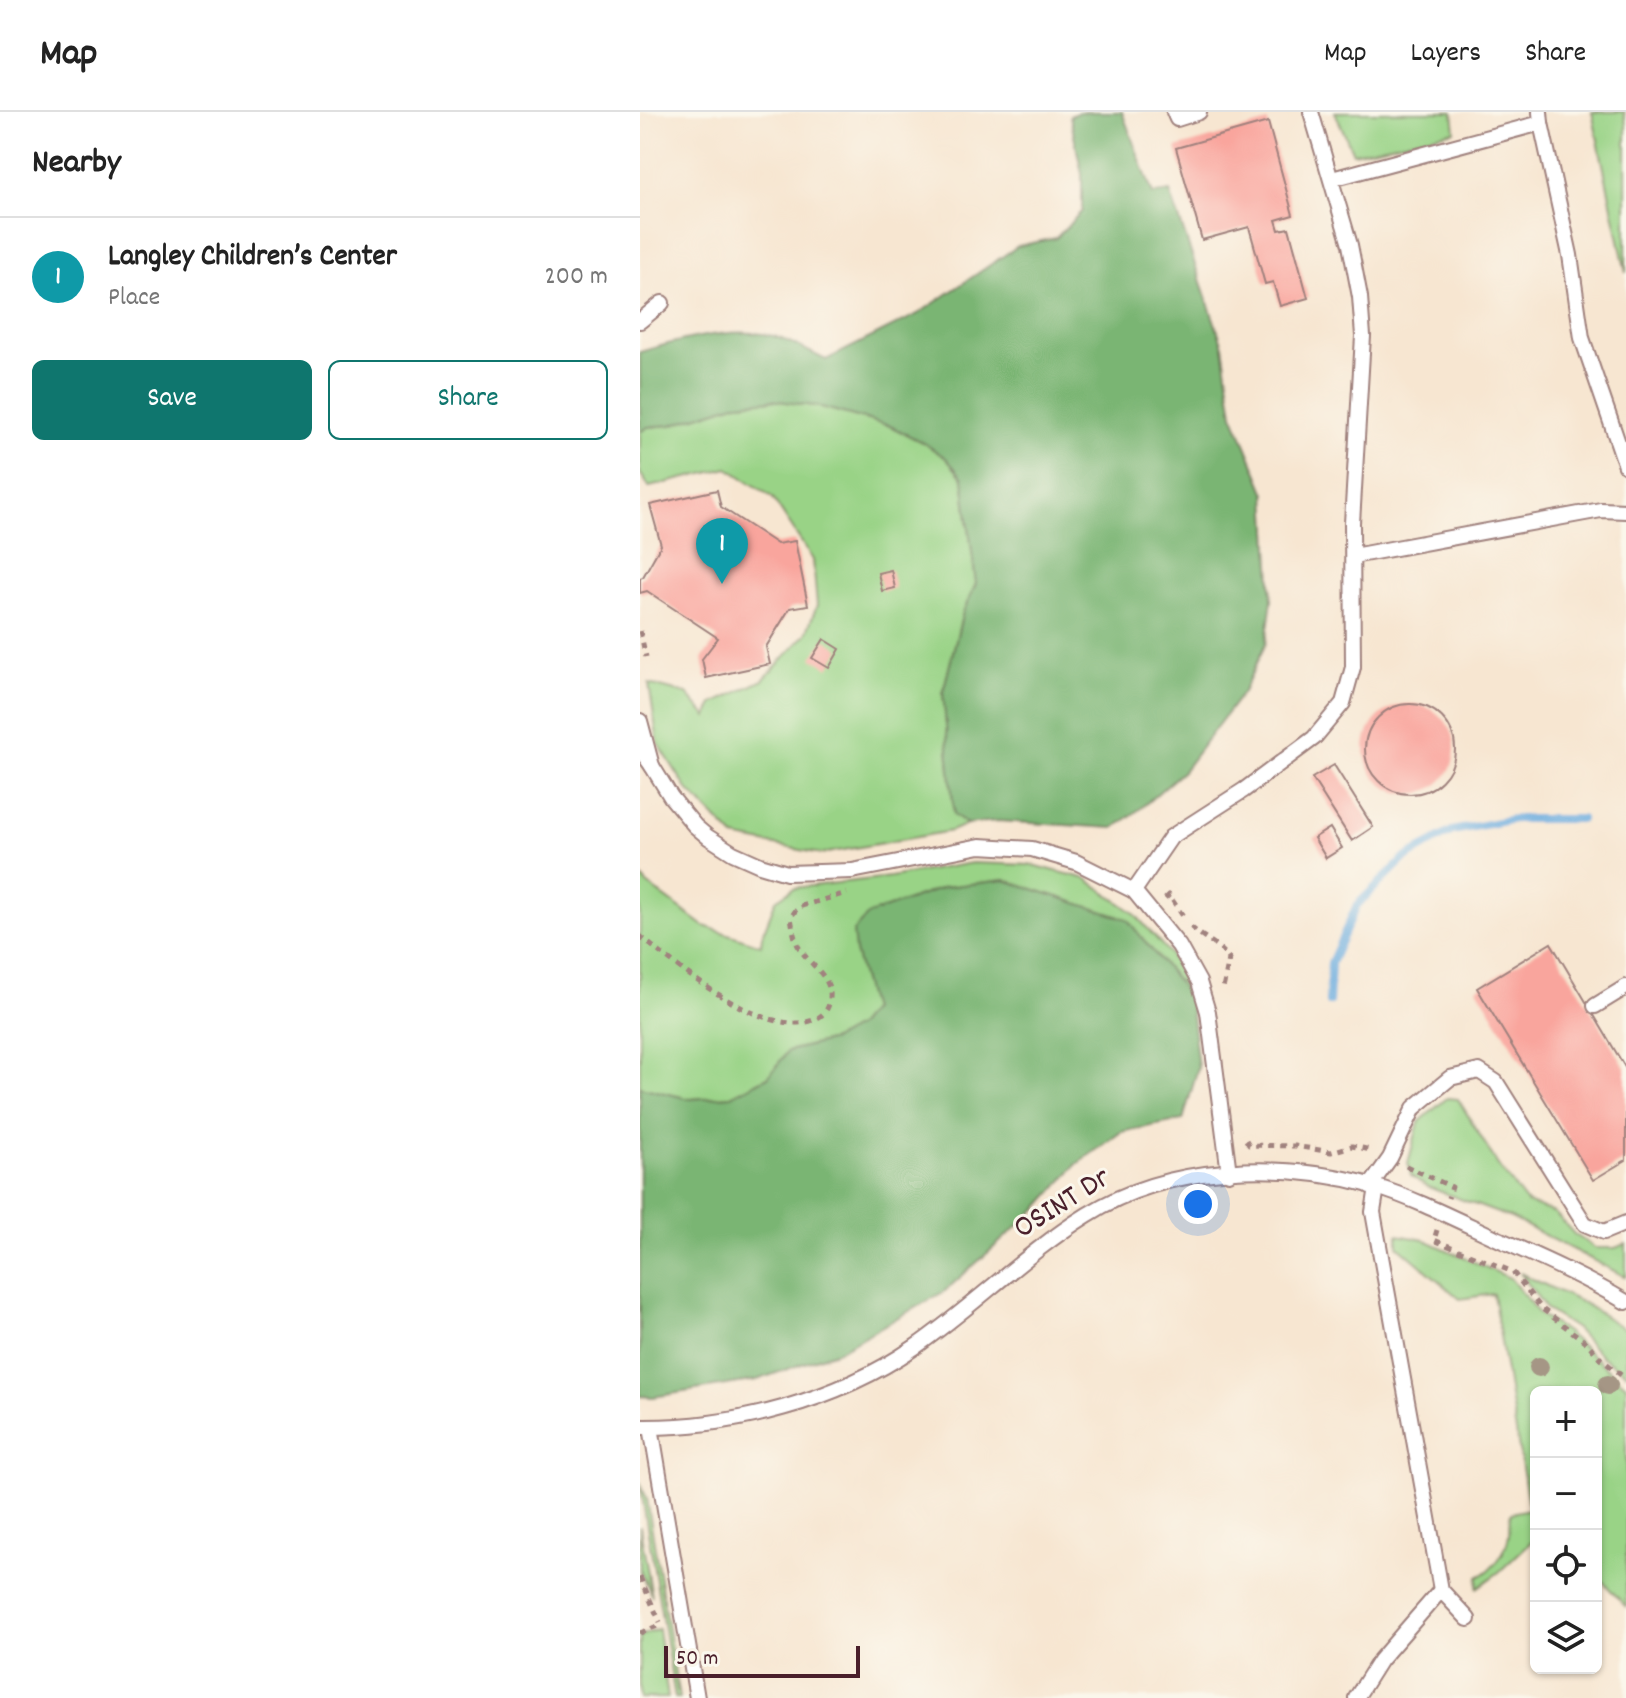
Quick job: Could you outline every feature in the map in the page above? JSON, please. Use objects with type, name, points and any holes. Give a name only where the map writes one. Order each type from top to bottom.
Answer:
[{"type":"lane","points":[[1174,112],[1177,119],[1199,112]]},
{"type":"lane","points":[[1134,891],[1171,837],[1244,790],[1314,738],[1343,703],[1353,667],[1353,556],[1363,336],[1360,297],[1350,245],[1311,112]]},
{"type":"lane","points":[[1332,179],[1540,118],[1570,255],[1582,338],[1626,466]]},
{"type":"lane","points":[[640,321],[662,303]]},
{"type":"lane","points":[[1353,556],[1601,510],[1626,511]]},
{"type":"lane","points":[[640,721],[652,766]]},
{"type":"lane","points":[[640,749],[671,797],[708,837],[733,853],[787,873],[852,871],[980,846],[1032,849],[1076,862],[1134,891],[1191,964],[1208,1012],[1229,1173]]},
{"type":"lane","points":[[1595,1006],[1626,987]]},
{"type":"lane","points":[[1468,1619],[1441,1590],[1373,1212],[1374,1186],[1414,1108],[1450,1078],[1479,1071],[1496,1082],[1585,1224],[1604,1232],[1626,1223]]},
{"type":"lane","name":"OSINT Dr","points":[[645,1427],[681,1425],[758,1413],[835,1389],[913,1348],[1088,1214],[1147,1187],[1195,1175],[1285,1172],[1338,1177],[1374,1186],[1589,1280],[1626,1302]]},
{"type":"lane","points":[[645,1427],[697,1698]]},
{"type":"lane","points":[[1356,1698],[1380,1660],[1441,1590]]},
{"type":"path","points":[[640,631],[646,657]]},
{"type":"path","points":[[640,936],[684,973],[730,1001],[781,1024],[807,1023],[827,1011],[831,996],[829,983],[800,950],[791,917],[798,907],[856,891]]},
{"type":"path","points":[[1152,912],[1169,895],[1188,923],[1203,938],[1220,946],[1229,959],[1222,995]]},
{"type":"path","points":[[1243,1133],[1249,1145],[1256,1147],[1295,1146],[1331,1152],[1352,1146],[1374,1151],[1452,1187],[1434,1240],[1513,1272],[1541,1308],[1587,1343],[1626,1379]]},
{"type":"path","points":[[640,1577],[660,1623],[640,1633]]},
{"type":"green space","points":[[1079,112],[1122,112],[1153,194],[1170,192],[1223,346],[1233,414],[1266,494],[1272,600],[1266,643],[1243,692],[1183,771],[1114,828],[997,821],[967,824],[954,814],[943,692],[963,612],[976,584],[963,478],[946,458],[890,426],[821,407],[772,400],[738,403],[671,425],[648,427],[640,432],[640,352],[701,337],[749,333],[779,338],[826,360],[918,314],[1018,246],[1056,238],[1082,211],[1082,174],[1070,116]]},
{"type":"green space","points":[[1335,112],[1453,112],[1455,131],[1353,153]]},
{"type":"green space","points":[[1592,112],[1624,112],[1626,273]]},
{"type":"green space","points":[[772,400],[821,407],[890,426],[946,458],[963,478],[976,584],[963,612],[943,692],[954,814],[967,824],[951,831],[821,854],[734,837],[687,789],[658,743],[649,684],[687,694],[707,717],[713,704],[763,680],[806,634],[817,605],[813,560],[772,497],[728,468],[649,487],[640,473],[640,432],[648,427],[671,425],[738,403]]},
{"type":"green space","points":[[972,863],[1032,865],[1087,879],[1134,913],[1170,954],[1190,997],[1126,919],[1005,880],[945,887],[870,914],[855,951],[871,1010],[858,1026],[833,1040],[788,1051],[768,1077],[731,1096],[690,1099],[640,1087],[640,876],[704,926],[761,945],[776,900],[794,888],[890,877]]},
{"type":"green space","points":[[1005,880],[1127,919],[1190,997],[1198,1068],[1183,1120],[1121,1132],[1077,1164],[1039,1207],[945,1291],[838,1351],[757,1380],[653,1397],[640,1396],[640,1087],[690,1099],[731,1096],[768,1077],[788,1051],[833,1040],[858,1026],[871,1010],[855,951],[853,931],[869,914],[945,887]]},
{"type":"green space","points":[[1447,1098],[1458,1099],[1499,1167],[1527,1203],[1555,1213],[1574,1234],[1595,1248],[1615,1248],[1626,1244],[1626,1277],[1511,1218],[1428,1187],[1411,1176],[1408,1163],[1419,1122]]},
{"type":"green space","points":[[1398,1235],[1425,1240],[1510,1278],[1539,1314],[1566,1332],[1626,1385],[1626,1607],[1602,1581],[1602,1386],[1530,1386],[1530,1543],[1477,1588],[1478,1577],[1494,1565],[1506,1547],[1511,1513],[1529,1509],[1493,1294],[1460,1299],[1398,1246]]},
{"type":"green space","points":[[1520,1273],[1585,1304],[1626,1330],[1626,1373],[1602,1357],[1576,1329],[1547,1310]]},
{"type":"green space","points":[[640,1483],[647,1499],[679,1698],[675,1698]]},
{"type":"green space","points":[[640,1526],[641,1534],[652,1596],[640,1569]]},
{"type":"green space","points":[[658,1629],[668,1698],[640,1698],[640,1636]]},
{"type":"building","points":[[1268,122],[1293,215],[1276,220],[1279,230],[1289,228],[1308,298],[1280,306],[1273,282],[1265,284],[1249,227],[1202,240],[1176,148]]},
{"type":"building","points":[[717,490],[721,507],[777,544],[795,541],[808,605],[790,608],[766,647],[770,664],[706,678],[702,659],[718,638],[647,591],[640,593],[640,578],[661,545],[650,505]]},
{"type":"building","points":[[891,570],[895,588],[882,591],[878,573]]},
{"type":"building","points":[[824,639],[840,649],[829,668],[812,658]]},
{"type":"building","points":[[1410,704],[1427,707],[1442,717],[1452,732],[1455,749],[1452,766],[1442,781],[1427,791],[1410,794],[1393,791],[1378,781],[1368,766],[1365,749],[1368,732],[1378,717],[1393,707]]},
{"type":"building","points":[[1334,765],[1373,827],[1352,841],[1312,778]]},
{"type":"building","points":[[1330,828],[1342,848],[1326,858],[1314,838]]},
{"type":"building","points":[[1551,943],[1626,1069],[1626,1160],[1593,1180],[1477,988]]},
{"type":"waterway","points":[[1329,1002],[1331,963],[1357,905],[1404,859],[1452,831],[1514,819],[1581,819]]},
{"type":"place","name":"Langley Children’s Center","points":[[722,584]]}]
